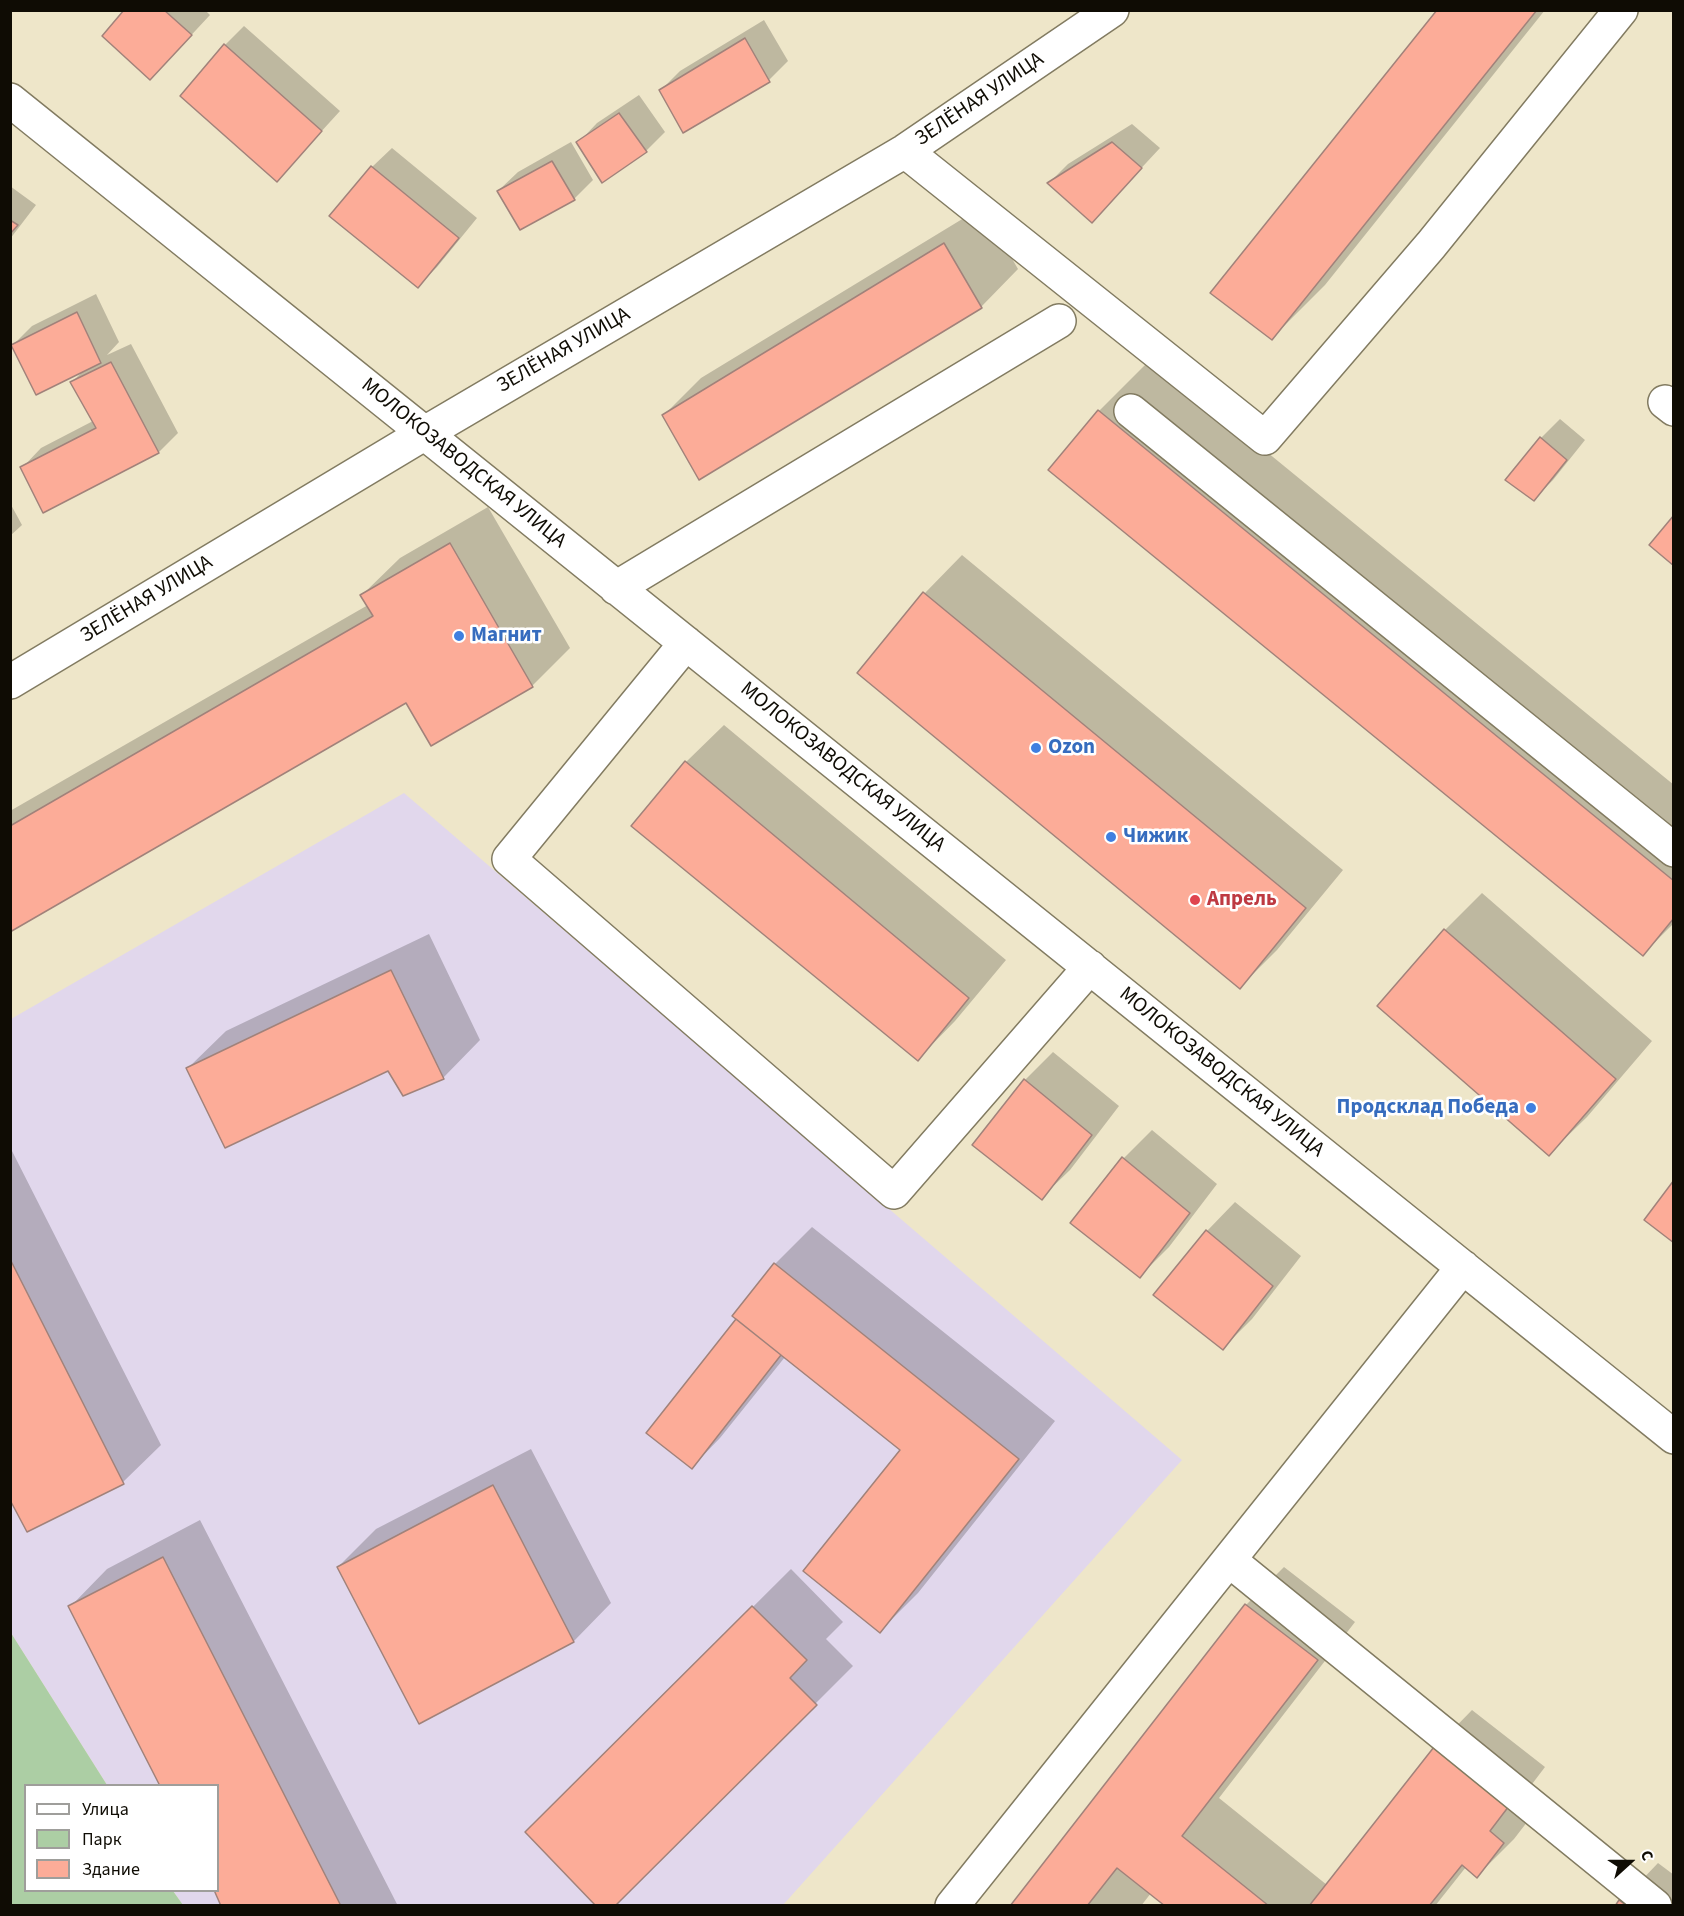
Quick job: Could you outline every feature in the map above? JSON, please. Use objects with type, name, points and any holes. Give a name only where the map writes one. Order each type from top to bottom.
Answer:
[{"type":"street","name":"ЗЕЛЁНАЯ УЛИЦА","points":[[10,682],[424,433],[905,151],[1112,10]]},
{"type":"street","points":[[905,151],[1265,438],[1431,245],[1621,10]]},
{"type":"street","name":"МОЛОКОЗАВОДСКАЯ УЛИЦА","points":[[10,100],[1674,1437]]},
{"type":"street","points":[[616,588],[1059,321]]},
{"type":"street","points":[[1131,411],[1674,850]]},
{"type":"street","points":[[687,643],[509,859],[894,1192],[1090,967]]},
{"type":"street","points":[[952,1905],[1463,1267]]},
{"type":"street","points":[[1229,1560],[1655,1905]]},
{"type":"shaded area","points":[[404,793],[1182,1460],[783,1905],[183,1905],[174,1892],[219,1892],[219,1784],[106,1784],[11,1633],[11,1019]]},
{"type":"green space","points":[[11,1633],[106,1784],[24,1784],[24,1892],[174,1892],[183,1905],[11,1905]]},
{"type":"building","points":[[124,10],[164,10],[192,35],[150,80],[102,36]]},
{"type":"building","points":[[1437,10],[1537,10],[1272,340],[1210,293]]},
{"type":"building","points":[[745,38],[770,82],[683,133],[659,90]]},
{"type":"building","points":[[224,44],[322,131],[277,182],[180,96]]},
{"type":"building","points":[[619,113],[647,152],[602,183],[576,142]]},
{"type":"building","points":[[1112,142],[1142,168],[1092,223],[1047,183]]},
{"type":"building","points":[[552,161],[575,200],[520,230],[497,191]]},
{"type":"building","points":[[371,166],[459,238],[418,288],[329,216]]},
{"type":"building","points":[[10,220],[18,225],[10,234]]},
{"type":"building","points":[[944,243],[982,308],[699,480],[662,415]]},
{"type":"building","points":[[77,312],[101,363],[36,395],[11,345]]},
{"type":"building","points":[[111,362],[159,453],[43,513],[20,467],[96,428],[70,382]]},
{"type":"building","points":[[1098,410],[1674,881],[1674,918],[1643,956],[1048,470]]},
{"type":"building","points":[[1540,437],[1567,460],[1534,501],[1505,480]]},
{"type":"building","points":[[1674,515],[1674,566],[1649,545]]},
{"type":"building","points":[[450,543],[533,687],[431,746],[406,703],[10,932],[10,826],[373,616],[360,595]]},
{"type":"building","points":[[923,592],[1306,908],[1240,989],[857,673]]},
{"type":"building","points":[[685,761],[969,998],[918,1061],[631,826]]},
{"type":"building","points":[[1444,929],[1616,1079],[1549,1156],[1377,1006]]},
{"type":"building","points":[[391,970],[444,1079],[403,1096],[388,1071],[225,1148],[186,1068]]},
{"type":"building","points":[[1024,1079],[1092,1135],[1042,1200],[972,1145]]},
{"type":"building","points":[[1122,1157],[1190,1213],[1140,1278],[1070,1223]]},
{"type":"building","points":[[1674,1180],[1674,1243],[1644,1220]]},
{"type":"building","points":[[1206,1230],[1273,1286],[1223,1350],[1153,1295]]},
{"type":"building","points":[[10,1259],[124,1484],[27,1532],[10,1500]]},
{"type":"building","points":[[774,1263],[1019,1459],[880,1633],[803,1571],[900,1450],[732,1316]]},
{"type":"building","points":[[736,1319],[781,1355],[692,1469],[646,1433]]},
{"type":"building","points":[[493,1485],[574,1642],[419,1724],[337,1567]]},
{"type":"building","points":[[163,1557],[341,1906],[221,1906],[215,1892],[219,1892],[219,1784],[159,1784],[68,1606]]},
{"type":"building","points":[[1245,1604],[1318,1660],[1182,1836],[1269,1906],[1165,1906],[1117,1868],[1087,1906],[1010,1906]]},
{"type":"building","points":[[752,1606],[807,1660],[790,1678],[817,1705],[615,1906],[596,1906],[525,1832]]},
{"type":"building","points":[[1434,1747],[1509,1806],[1490,1831],[1504,1843],[1477,1878],[1462,1865],[1429,1906],[1309,1906]]},
{"type":"building","points":[[1619,1900],[1627,1906],[1615,1906]]},
{"type":"place","name":"Магнит","points":[[459,636]]},
{"type":"place","name":"Ozon","points":[[1036,748]]},
{"type":"place","name":"Чижик","points":[[1111,837]]},
{"type":"place","name":"Апрель","points":[[1195,900]]},
{"type":"place","name":"Продсклад Победа","points":[[1531,1108]]}]
